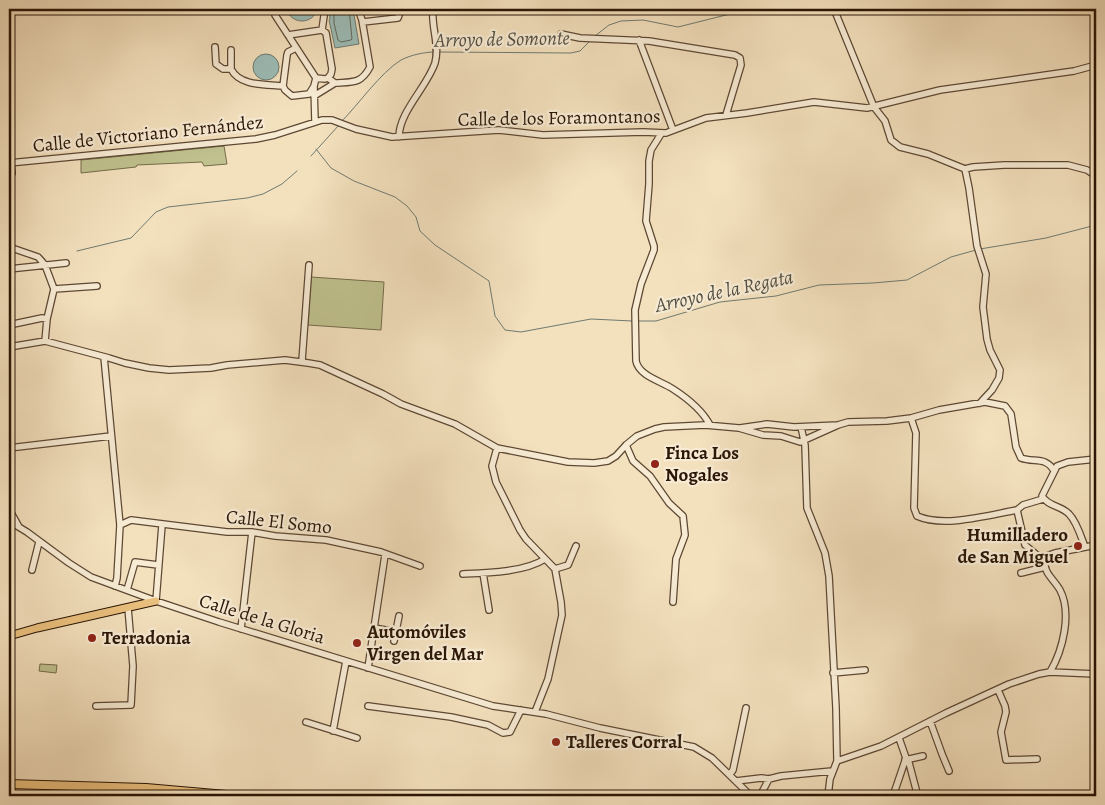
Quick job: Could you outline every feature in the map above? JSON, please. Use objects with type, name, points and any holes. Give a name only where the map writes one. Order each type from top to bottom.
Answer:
[{"type":"highway","points":[[9,784],[146,788],[238,796]]},
{"type":"main road","points":[[140,604],[148,598]]},
{"type":"main road","points":[[9,636],[156,601]]},
{"type":"street","points":[[273,9],[316,78],[314,86],[315,122]]},
{"type":"street","points":[[322,30],[325,9]]},
{"type":"street","points":[[314,96],[335,83],[356,82],[363,79],[370,67],[363,22],[358,9]]},
{"type":"street","points":[[363,22],[398,18],[401,9]]},
{"type":"street","points":[[399,137],[406,115],[429,76],[437,56],[433,28],[433,9]]},
{"type":"street","points":[[834,9],[874,107],[885,121],[891,140],[900,147],[928,154],[964,169],[1004,165],[1068,165],[1088,170],[1096,176]]},
{"type":"street","points":[[288,35],[322,30]]},
{"type":"street","points":[[316,78],[325,79],[332,74],[326,34],[322,30]]},
{"type":"street","points":[[561,34],[580,38],[639,40],[735,55],[740,58],[741,65],[726,115]]},
{"type":"street","points":[[639,40],[673,130]]},
{"type":"street","points":[[215,48],[215,60],[218,66],[231,70],[235,75],[244,80],[270,86],[283,86]]},
{"type":"street","points":[[296,48],[288,52],[283,86],[288,93],[297,96],[309,94],[314,86]]},
{"type":"street","points":[[231,50],[231,70]]},
{"type":"street","name":"Calle de los Foramontanos","points":[[345,124],[377,135],[399,137],[499,130],[543,135],[643,132],[661,134],[706,118],[747,114],[814,102],[859,108],[874,107],[940,90],[1074,72],[1096,65]]},
{"type":"street","points":[[328,78],[335,83]]},
{"type":"street","name":"Calle de Victoriano Fernández","points":[[12,173],[10,163],[256,139],[322,120],[345,124]]},
{"type":"street","points":[[661,134],[650,154],[649,161],[646,221],[654,250],[638,292],[635,310],[636,361],[639,369],[672,388],[695,405],[710,425]]},
{"type":"street","points":[[964,169],[970,188],[977,246],[986,274],[983,306],[987,340],[1000,370],[999,378],[992,390],[980,403]]},
{"type":"street","points":[[9,247],[35,255],[45,265],[54,289],[47,318],[45,341]]},
{"type":"street","points":[[9,269],[66,263]]},
{"type":"street","points":[[302,361],[309,265]]},
{"type":"street","points":[[54,289],[97,286]]},
{"type":"street","points":[[9,325],[47,318]]},
{"type":"street","points":[[9,349],[15,346],[45,341],[124,363],[169,370],[211,368],[285,360],[302,361],[320,366],[401,404],[455,424],[497,448],[568,462],[594,463],[612,458],[637,436],[655,429],[710,425],[739,428],[763,435],[781,436],[800,442],[848,422],[911,418],[938,410],[980,403],[999,404],[1009,410],[1011,414],[1016,447],[1021,458],[1042,460],[1052,466],[1054,471]]},
{"type":"street","points":[[104,357],[120,525],[115,586]]},
{"type":"street","points":[[911,418],[916,434],[914,508],[917,516],[926,520],[947,521],[1017,510],[1023,505],[1043,499],[1070,515],[1085,547]]},
{"type":"street","points":[[739,428],[767,424],[801,427],[838,425]]},
{"type":"street","points":[[801,427],[804,441],[807,508],[827,560],[836,708],[837,761],[832,771],[828,796]]},
{"type":"street","points":[[9,448],[111,436]]},
{"type":"street","points":[[626,445],[633,461],[650,476],[669,503],[683,516],[685,535],[676,560],[673,602]]},
{"type":"street","points":[[497,448],[492,466],[499,489],[523,534],[555,569],[561,602],[562,615],[548,679],[534,712]]},
{"type":"street","points":[[1043,499],[1057,466],[1062,463],[1096,460]]},
{"type":"street","points":[[9,509],[19,527]]},
{"type":"street","points":[[1017,510],[1025,545],[1045,560]]},
{"type":"street","name":"Calle El Somo","points":[[120,525],[131,520],[227,532],[252,532],[326,540],[420,566]]},
{"type":"street","points":[[9,521],[83,572],[148,598]]},
{"type":"street","points":[[156,601],[162,525]]},
{"type":"street","points":[[241,629],[252,532]]},
{"type":"street","points":[[32,570],[39,542]]},
{"type":"street","points":[[1050,672],[1055,664],[1066,622],[1061,592],[1045,567],[1045,560],[1049,555],[1055,553],[1096,545]]},
{"type":"street","points":[[555,569],[568,565],[576,546]]},
{"type":"street","points":[[368,668],[385,555]]},
{"type":"street","points":[[463,574],[520,568],[545,559]]},
{"type":"street","points":[[127,590],[134,562],[158,565]]},
{"type":"street","points":[[1021,573],[1045,567]]},
{"type":"street","points":[[483,573],[489,610]]},
{"type":"street","name":"Calle de la Gloria","points":[[148,598],[241,629],[482,702],[694,747],[712,758],[751,796]]},
{"type":"street","points":[[96,706],[131,705],[134,666],[128,608]]},
{"type":"street","points":[[394,642],[399,616]]},
{"type":"street","points":[[375,628],[395,632]]},
{"type":"street","points":[[333,730],[346,661]]},
{"type":"street","points":[[833,673],[865,670]]},
{"type":"street","points":[[837,761],[881,746],[930,721],[1024,679],[1050,672],[1096,674]]},
{"type":"street","points":[[998,690],[1006,712],[1001,727],[1006,760],[1037,759]]},
{"type":"street","points":[[368,706],[451,717],[488,725],[503,733],[510,732],[521,710]]},
{"type":"street","points":[[730,774],[733,770],[746,708]]},
{"type":"street","points":[[930,721],[949,771]]},
{"type":"street","points":[[306,722],[357,738]]},
{"type":"street","points":[[899,738],[917,794]]},
{"type":"street","points":[[907,760],[923,756]]},
{"type":"street","points":[[893,796],[907,760]]},
{"type":"street","points":[[736,781],[832,771]]},
{"type":"street","points":[[760,796],[769,779]]},
{"type":"green space","points":[[224,146],[227,164],[204,166],[202,162],[137,165],[136,167],[81,173],[81,160]]},
{"type":"green space","points":[[311,277],[384,282],[381,330],[308,325]]},
{"type":"green space","points":[[40,664],[57,665],[56,673],[39,671]]},
{"type":"water","points":[[286,9],[318,9],[311,18],[302,21],[293,18]]},
{"type":"water","points":[[329,9],[353,9],[359,44],[335,48],[329,20]]},
{"type":"water","points":[[266,54],[275,58],[279,67],[275,76],[266,80],[257,76],[253,67],[257,58]]},
{"type":"waterway","name":"Arroyo de Somonte","points":[[595,36],[609,25],[621,21],[643,20],[678,27],[730,14],[782,9]]},
{"type":"waterway","name":"Arroyo de Somonte","points":[[439,52],[571,53],[580,51],[590,41]]},
{"type":"waterway","name":"Arroyo de Somonte","points":[[341,122],[378,81],[401,60],[422,53],[435,52]]},
{"type":"waterway","name":"Arroyo de Somonte","points":[[311,156],[339,125]]},
{"type":"waterway","name":"Arroyo de la Regata","points":[[316,149],[331,168],[354,181],[395,197],[407,206],[416,217],[420,231],[435,245],[489,281],[495,316],[505,330],[521,332],[591,319],[632,321]]},
{"type":"waterway","name":"Arroyo de Somonte","points":[[77,251],[131,238],[156,212],[168,207],[247,198],[263,194],[282,184],[297,171]]},
{"type":"waterway","name":"Arroyo de la Regata","points":[[980,249],[1046,238],[1096,225]]},
{"type":"waterway","name":"Arroyo de la Regata","points":[[638,321],[656,321],[720,302],[776,296],[819,285],[907,280],[951,257],[976,250]]},
{"type":"place","name":"Finca Los Nogales","points":[[655,464]]},
{"type":"place","name":"Humilladero de San Miguel","points":[[1078,546]]},
{"type":"place","name":"Terradonia","points":[[92,638]]},
{"type":"place","name":"Automóviles Virgen del Mar","points":[[357,643]]},
{"type":"place","name":"Talleres Corral","points":[[556,742]]}]
